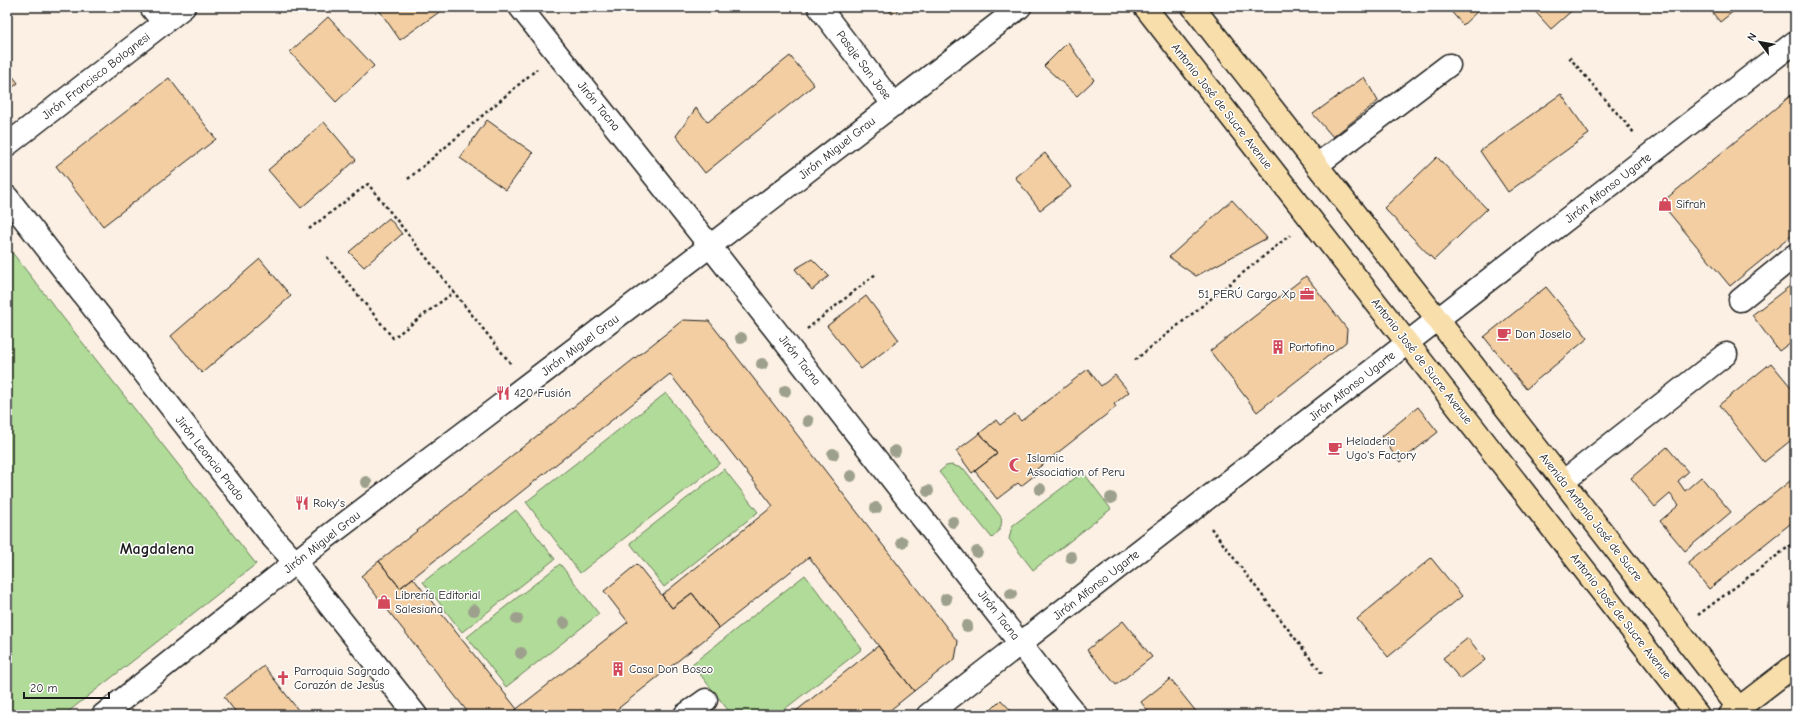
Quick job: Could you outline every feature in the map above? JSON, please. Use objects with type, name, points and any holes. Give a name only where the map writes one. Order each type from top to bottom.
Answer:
[{"type":"main road","name":"Antonio José de Sucre Avenue","points":[[1145,7],[1698,715]]},
{"type":"main road","points":[[1193,7],[1438,320]]},
{"type":"main road","name":"Avenida Antonio José de Sucre","points":[[1438,320],[1678,629],[1738,713]]},
{"type":"main road","points":[[1738,713],[1795,665]]},
{"type":"street","name":"Jirón Francisco Bolognesi","points":[[7,145],[158,15],[184,7]]},
{"type":"street","name":"Jirón Tacna","points":[[520,7],[710,246],[1076,715]]},
{"type":"street","name":"Pasaje San Jose","points":[[819,7],[894,105]]},
{"type":"street","name":"Jirón Miguel Grau","points":[[104,715],[323,540],[710,246],[1020,7]]},
{"type":"street","name":"Jirón Alfonso Ugarte","points":[[928,715],[1795,42]]},
{"type":"street","points":[[1317,165],[1449,65]]},
{"type":"street","name":"Jirón Leoncio Prado","points":[[7,197],[215,465],[273,538],[296,563],[416,715]]},
{"type":"street","points":[[1740,300],[1795,255]]},
{"type":"street","points":[[1564,481],[1726,354]]},
{"type":"street","points":[[685,715],[706,700]]},
{"type":"path","points":[[408,179],[556,52]]},
{"type":"path","points":[[1569,56],[1652,154]]},
{"type":"path","points":[[310,229],[368,184],[528,384]]},
{"type":"path","points":[[1135,360],[1311,219]]},
{"type":"path","points":[[327,257],[393,338],[454,292]]},
{"type":"path","points":[[788,346],[877,273]]},
{"type":"path","points":[[1196,508],[1323,676]]},
{"type":"path","points":[[1678,629],[1795,542]]},
{"type":"green space","points":[[7,246],[256,564],[64,715],[7,715]]},
{"type":"green space","points":[[666,393],[720,463],[580,573],[526,502]]},
{"type":"green space","points":[[952,465],[964,469],[1001,517],[1000,529],[992,538],[939,472],[946,466]]},
{"type":"green space","points":[[724,469],[758,512],[664,587],[630,543]]},
{"type":"green space","points":[[1083,472],[1111,509],[1033,570],[1009,539],[1012,526]]},
{"type":"green space","points":[[516,510],[555,559],[462,632],[423,582]]},
{"type":"green space","points":[[560,564],[599,614],[506,687],[467,637]]},
{"type":"green space","points":[[805,575],[862,649],[777,715],[732,715],[692,664]]},
{"type":"building","points":[[377,7],[440,7],[442,10],[400,40]]},
{"type":"building","points":[[887,7],[901,7],[892,14]]},
{"type":"building","points":[[1447,7],[1482,7],[1463,25]]},
{"type":"building","points":[[1531,7],[1576,7],[1551,29]]},
{"type":"building","points":[[1708,7],[1739,7],[1720,22]]},
{"type":"building","points":[[328,17],[374,66],[336,102],[290,52]]},
{"type":"building","points":[[1068,42],[1094,80],[1077,96],[1044,66]]},
{"type":"building","points":[[790,56],[814,85],[705,173],[676,136],[696,108],[708,122]]},
{"type":"building","points":[[7,69],[18,83],[7,92]]},
{"type":"building","points":[[1364,77],[1378,101],[1333,137],[1313,114]]},
{"type":"building","points":[[169,78],[216,139],[103,226],[56,166]]},
{"type":"building","points":[[1795,92],[1795,233],[1730,286],[1661,203]]},
{"type":"building","points":[[1561,94],[1589,134],[1508,192],[1480,151]]},
{"type":"building","points":[[487,120],[533,153],[506,190],[460,158]]},
{"type":"building","points":[[324,122],[356,160],[301,208],[268,170]]},
{"type":"building","points":[[1045,153],[1071,187],[1040,210],[1015,177]]},
{"type":"building","points":[[1437,157],[1487,209],[1434,260],[1384,208]]},
{"type":"building","points":[[1232,200],[1267,238],[1196,276],[1169,257]]},
{"type":"building","points":[[389,218],[402,234],[364,267],[349,252]]},
{"type":"building","points":[[260,259],[291,296],[202,373],[171,336]]},
{"type":"building","points":[[812,259],[829,276],[812,290],[795,269]]},
{"type":"building","name":"Portofino","points":[[1306,276],[1347,329],[1346,342],[1257,412],[1210,351]]},
{"type":"building","points":[[1795,282],[1795,339],[1779,351],[1752,315]]},
{"type":"building","points":[[1546,287],[1588,338],[1526,389],[1484,337]]},
{"type":"building","points":[[866,296],[899,340],[861,369],[827,326]]},
{"type":"building","points":[[683,320],[709,321],[958,642],[955,659],[914,691],[809,557],[719,628],[692,593],[672,608],[662,595],[773,506],[670,374],[400,588],[379,561]]},
{"type":"building","points":[[1771,363],[1795,392],[1795,437],[1764,462],[1719,405]]},
{"type":"building","points":[[1088,369],[1101,386],[1115,375],[1129,392],[1114,404],[1116,407],[1033,472],[1035,475],[1021,486],[1018,483],[997,499],[975,471],[997,454],[980,433],[996,420],[1000,425],[1015,414],[1021,421]]},
{"type":"building","points":[[1418,407],[1438,432],[1400,462],[1381,437]]},
{"type":"building","points":[[980,433],[997,454],[972,473],[956,451]]},
{"type":"building","points":[[1667,447],[1688,472],[1678,481],[1685,491],[1701,477],[1731,512],[1685,551],[1660,521],[1679,505],[1670,494],[1655,507],[1631,478]]},
{"type":"building","points":[[1795,477],[1795,520],[1709,589],[1688,563]]},
{"type":"building","points":[[1431,558],[1462,596],[1388,657],[1357,619]]},
{"type":"building","points":[[379,561],[400,588],[413,578],[517,709],[509,715],[470,715],[361,576]]},
{"type":"building","name":"Casa Don Bosco","points":[[637,564],[672,608],[692,593],[719,628],[610,715],[509,715],[628,622],[604,591]]},
{"type":"building","points":[[1123,621],[1152,657],[1116,685],[1087,650]]},
{"type":"building","points":[[1468,638],[1485,660],[1460,679],[1443,658]]},
{"type":"building","points":[[878,646],[914,691],[884,715],[791,715]]},
{"type":"building","points":[[264,666],[302,715],[238,715],[224,697]]},
{"type":"building","points":[[1170,679],[1198,714],[1151,715],[1141,702]]},
{"type":"building","points":[[1001,700],[1015,715],[986,715]]},
{"type":"place","name":"Sifrah","points":[[1665,204]]},
{"type":"place","name":"51 PERÚ Cargo Xp","points":[[1307,294]]},
{"type":"place","name":"Don Joselo","points":[[1504,334]]},
{"type":"place","name":"Portofino","points":[[1278,347]]},
{"type":"place","name":"420 Fusión","points":[[503,393]]},
{"type":"place","name":"Heladeria Ugo's Factory","points":[[1335,448]]},
{"type":"place","name":"Islamic Association of Peru","points":[[1016,465]]},
{"type":"place","name":"Roky's","points":[[302,503]]},
{"type":"place","name":"Librería Editorial Salesiana","points":[[384,602]]},
{"type":"place","name":"Casa Don Bosco","points":[[618,669]]},
{"type":"place","name":"Parroquia Sagrado Corazón de Jesús","points":[[283,678]]},
{"type":"district","name":"Magdalena","points":[[157,548]]}]
